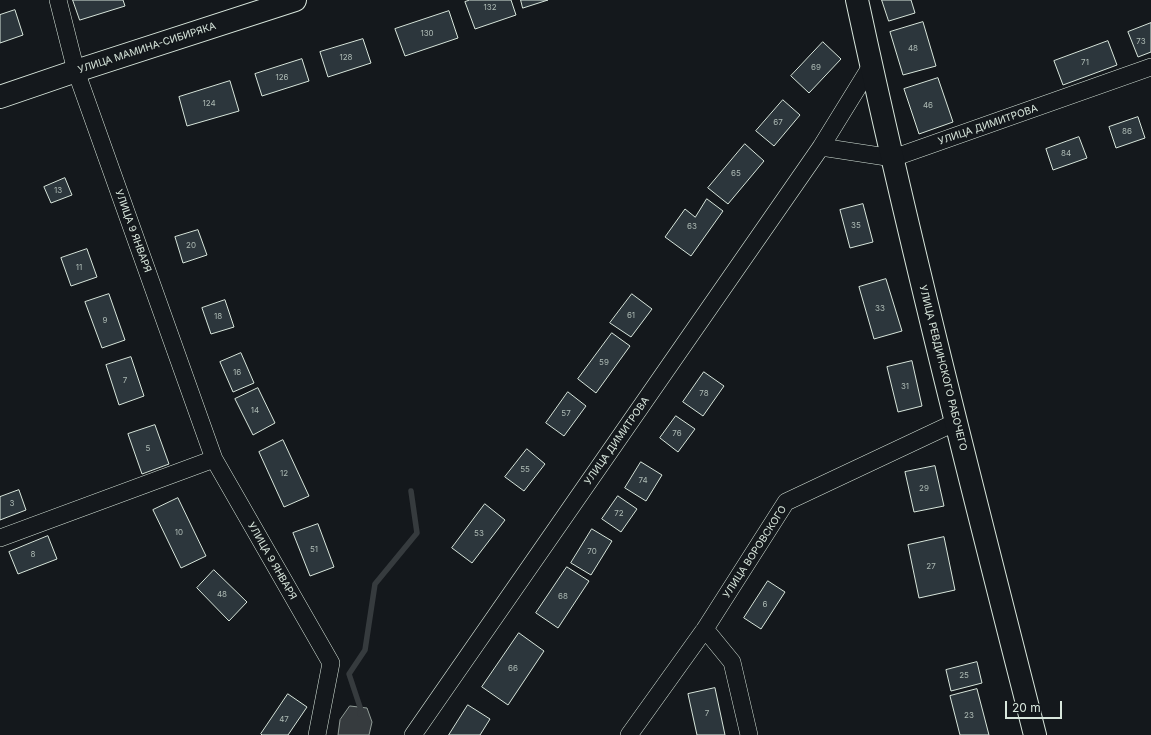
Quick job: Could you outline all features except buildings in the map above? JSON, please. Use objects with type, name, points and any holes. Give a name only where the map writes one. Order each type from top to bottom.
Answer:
[{"type":"street","name":"УЛИЦА 9 ЯНВАРЯ","points":[[58,0],[76,71],[214,459],[330,663],[317,735]]},
{"type":"street","name":"УЛИЦА МАМИНА-СИБИРЯКА","points":[[0,96],[295,0]]},
{"type":"street","name":"УЛИЦА РЕВДИНСКОГО РАБОЧЕГО","points":[[857,0],[871,66],[956,422],[1035,735]]},
{"type":"street","name":"УЛИЦА ДИМИТРОВА","points":[[413,735],[821,147],[871,66]]},
{"type":"street","name":"УЛИЦА ДИМИТРОВА","points":[[821,147],[893,158],[1151,67]]},
{"type":"street","name":"УЛИЦА ВОРОВСКОГО","points":[[629,735],[705,629],[786,502],[956,422]]},
{"type":"street","points":[[0,538],[214,459]]},
{"type":"street","points":[[705,629],[732,662],[750,735]]},
{"type":"shaded area","points":[[350,706],[367,708],[372,722],[369,735],[338,735],[340,720]]},
{"type":"waterway","points":[[360,714],[361,710],[349,674],[365,650],[375,584],[417,533],[411,491]]}]
